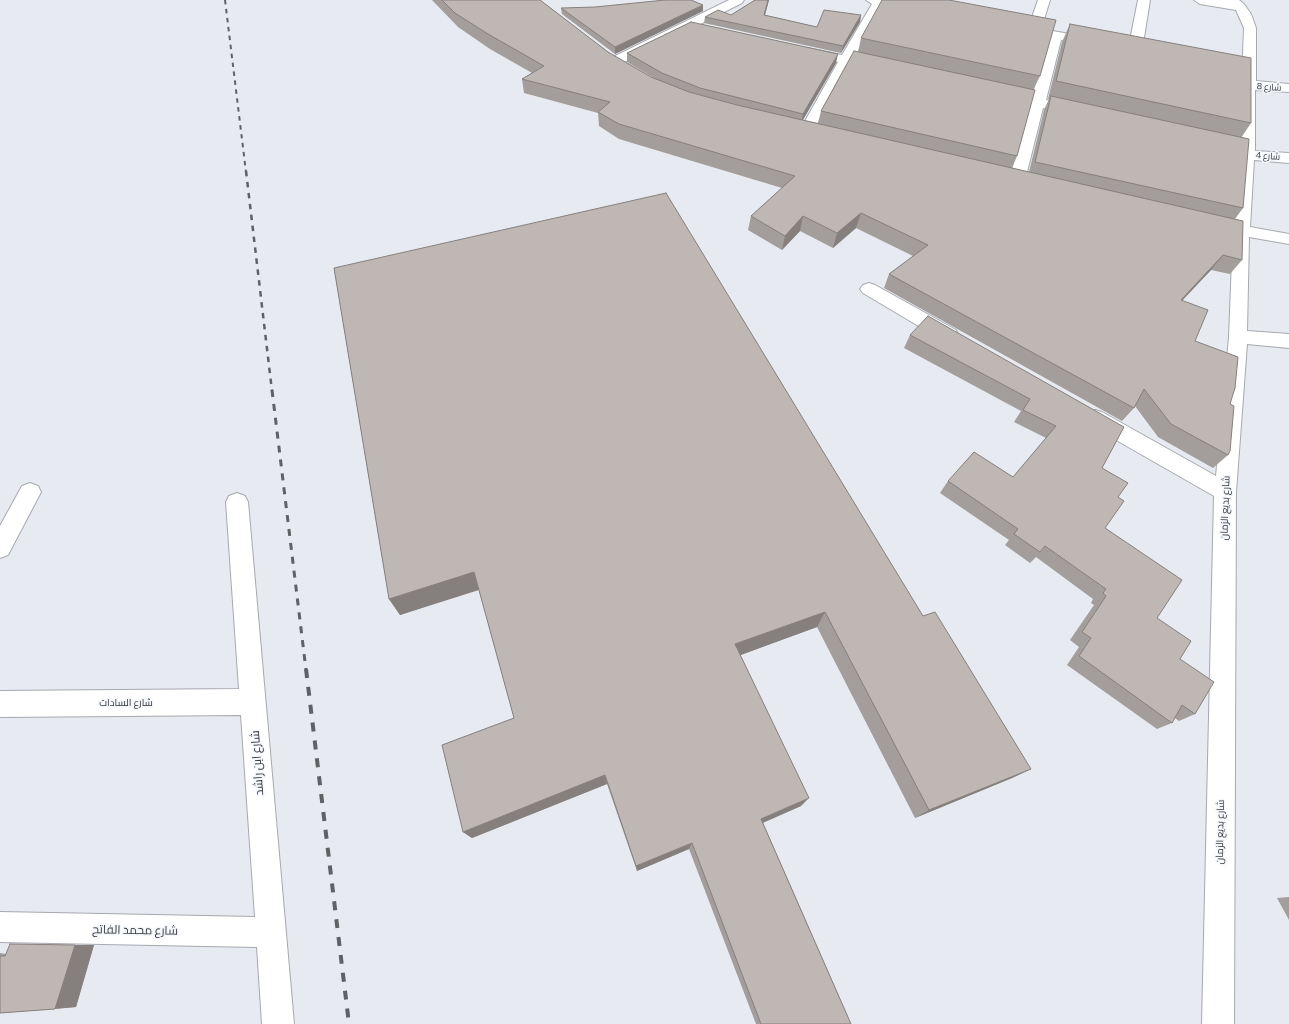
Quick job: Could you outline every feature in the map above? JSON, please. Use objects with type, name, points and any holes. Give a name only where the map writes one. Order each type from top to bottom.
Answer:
[{"type":"street","points":[[602,53],[620,66],[688,25],[738,0]]},
{"type":"street","points":[[1034,31],[1044,0]]},
{"type":"street","points":[[1135,50],[1144,0]]},
{"type":"street","points":[[1200,0],[1236,4]]},
{"type":"street","points":[[823,134],[800,128],[846,60],[875,1],[923,10]]},
{"type":"street","name":"شارع بديع الزمان","points":[[1218,1024],[1225,492],[1238,337],[1244,75],[1250,28],[1248,21],[1236,4]]},
{"type":"street","points":[[688,25],[711,30]]},
{"type":"street","points":[[1012,27],[1107,45]]},
{"type":"street","points":[[1017,180],[1056,35]]},
{"type":"street","points":[[1121,47],[1150,53]]},
{"type":"street","points":[[793,48],[892,70]]},
{"type":"street","name":"شارع 8","points":[[1244,75],[1289,88]]},
{"type":"street","points":[[992,92],[1092,114]]},
{"type":"street","name":"شارع 4","points":[[1242,149],[1289,158]]},
{"type":"street","points":[[1001,176],[1032,184]]},
{"type":"street","points":[[1210,224],[1289,239]]},
{"type":"street","points":[[868,290],[964,344]]},
{"type":"street","points":[[1238,337],[1289,341]]},
{"type":"street","points":[[1081,410],[1225,492]]},
{"type":"street","points":[[0,548],[30,492]]},
{"type":"street","name":"شارع ابن راشد","points":[[236,502],[278,1024]]},
{"type":"street","name":"شارع السادات","points":[[0,704],[253,702]]},
{"type":"street","name":"شارع محمد الفاتح","points":[[0,927],[270,932]]},
{"type":"building","points":[[442,0],[540,0],[608,52],[651,77],[689,92],[737,105],[1243,221],[1242,260],[1223,255],[1181,300],[1208,310],[1195,341],[1238,357],[1235,388],[1230,404],[1234,406],[1230,451],[1228,455],[1171,424],[1144,389],[1134,408],[889,274],[928,245],[861,213],[837,233],[803,216],[785,236],[751,216],[795,176],[619,124],[598,112],[610,102],[522,79],[544,66],[455,13]]},
{"type":"building","points":[[665,0],[691,0],[703,5],[615,47],[561,8],[595,7]]},
{"type":"building","points":[[755,0],[768,0],[764,15],[817,27],[824,10],[861,15],[843,46],[705,17],[718,10],[731,15]]},
{"type":"building","points":[[882,0],[949,0],[1056,20],[1040,76],[861,38]]},
{"type":"building","points":[[691,22],[838,54],[803,114],[700,88],[662,73],[627,53]]},
{"type":"building","points":[[1070,24],[1251,58],[1251,123],[1056,81]]},
{"type":"building","points":[[854,51],[1035,90],[1017,156],[821,111]]},
{"type":"building","points":[[1051,96],[1249,139],[1243,208],[1035,162]]},
{"type":"building","points":[[666,193],[923,616],[935,612],[1031,769],[929,810],[825,612],[735,644],[809,798],[761,819],[851,1024],[761,1024],[692,843],[636,866],[605,775],[463,832],[442,745],[514,718],[474,572],[389,599],[334,268]]},
{"type":"building","points":[[928,316],[1124,427],[1102,468],[1128,483],[1118,497],[1124,501],[1105,528],[1182,580],[1157,618],[1191,641],[1180,659],[1214,682],[1195,714],[1182,705],[1172,723],[1079,656],[1091,638],[1082,632],[1106,596],[1103,593],[1106,589],[1045,546],[1040,552],[1014,534],[1018,529],[948,481],[974,452],[1013,477],[1056,426],[1023,410],[1030,399],[910,335]]},
{"type":"building","points":[[10,944],[75,945],[55,1009],[0,1013],[0,956],[5,956]]},
{"type":"railway","points":[[225,0],[246,172]]},
{"type":"railway","points":[[246,171],[272,391]]},
{"type":"railway","points":[[272,390],[306,670]]},
{"type":"railway","points":[[306,669],[349,1024]]}]
